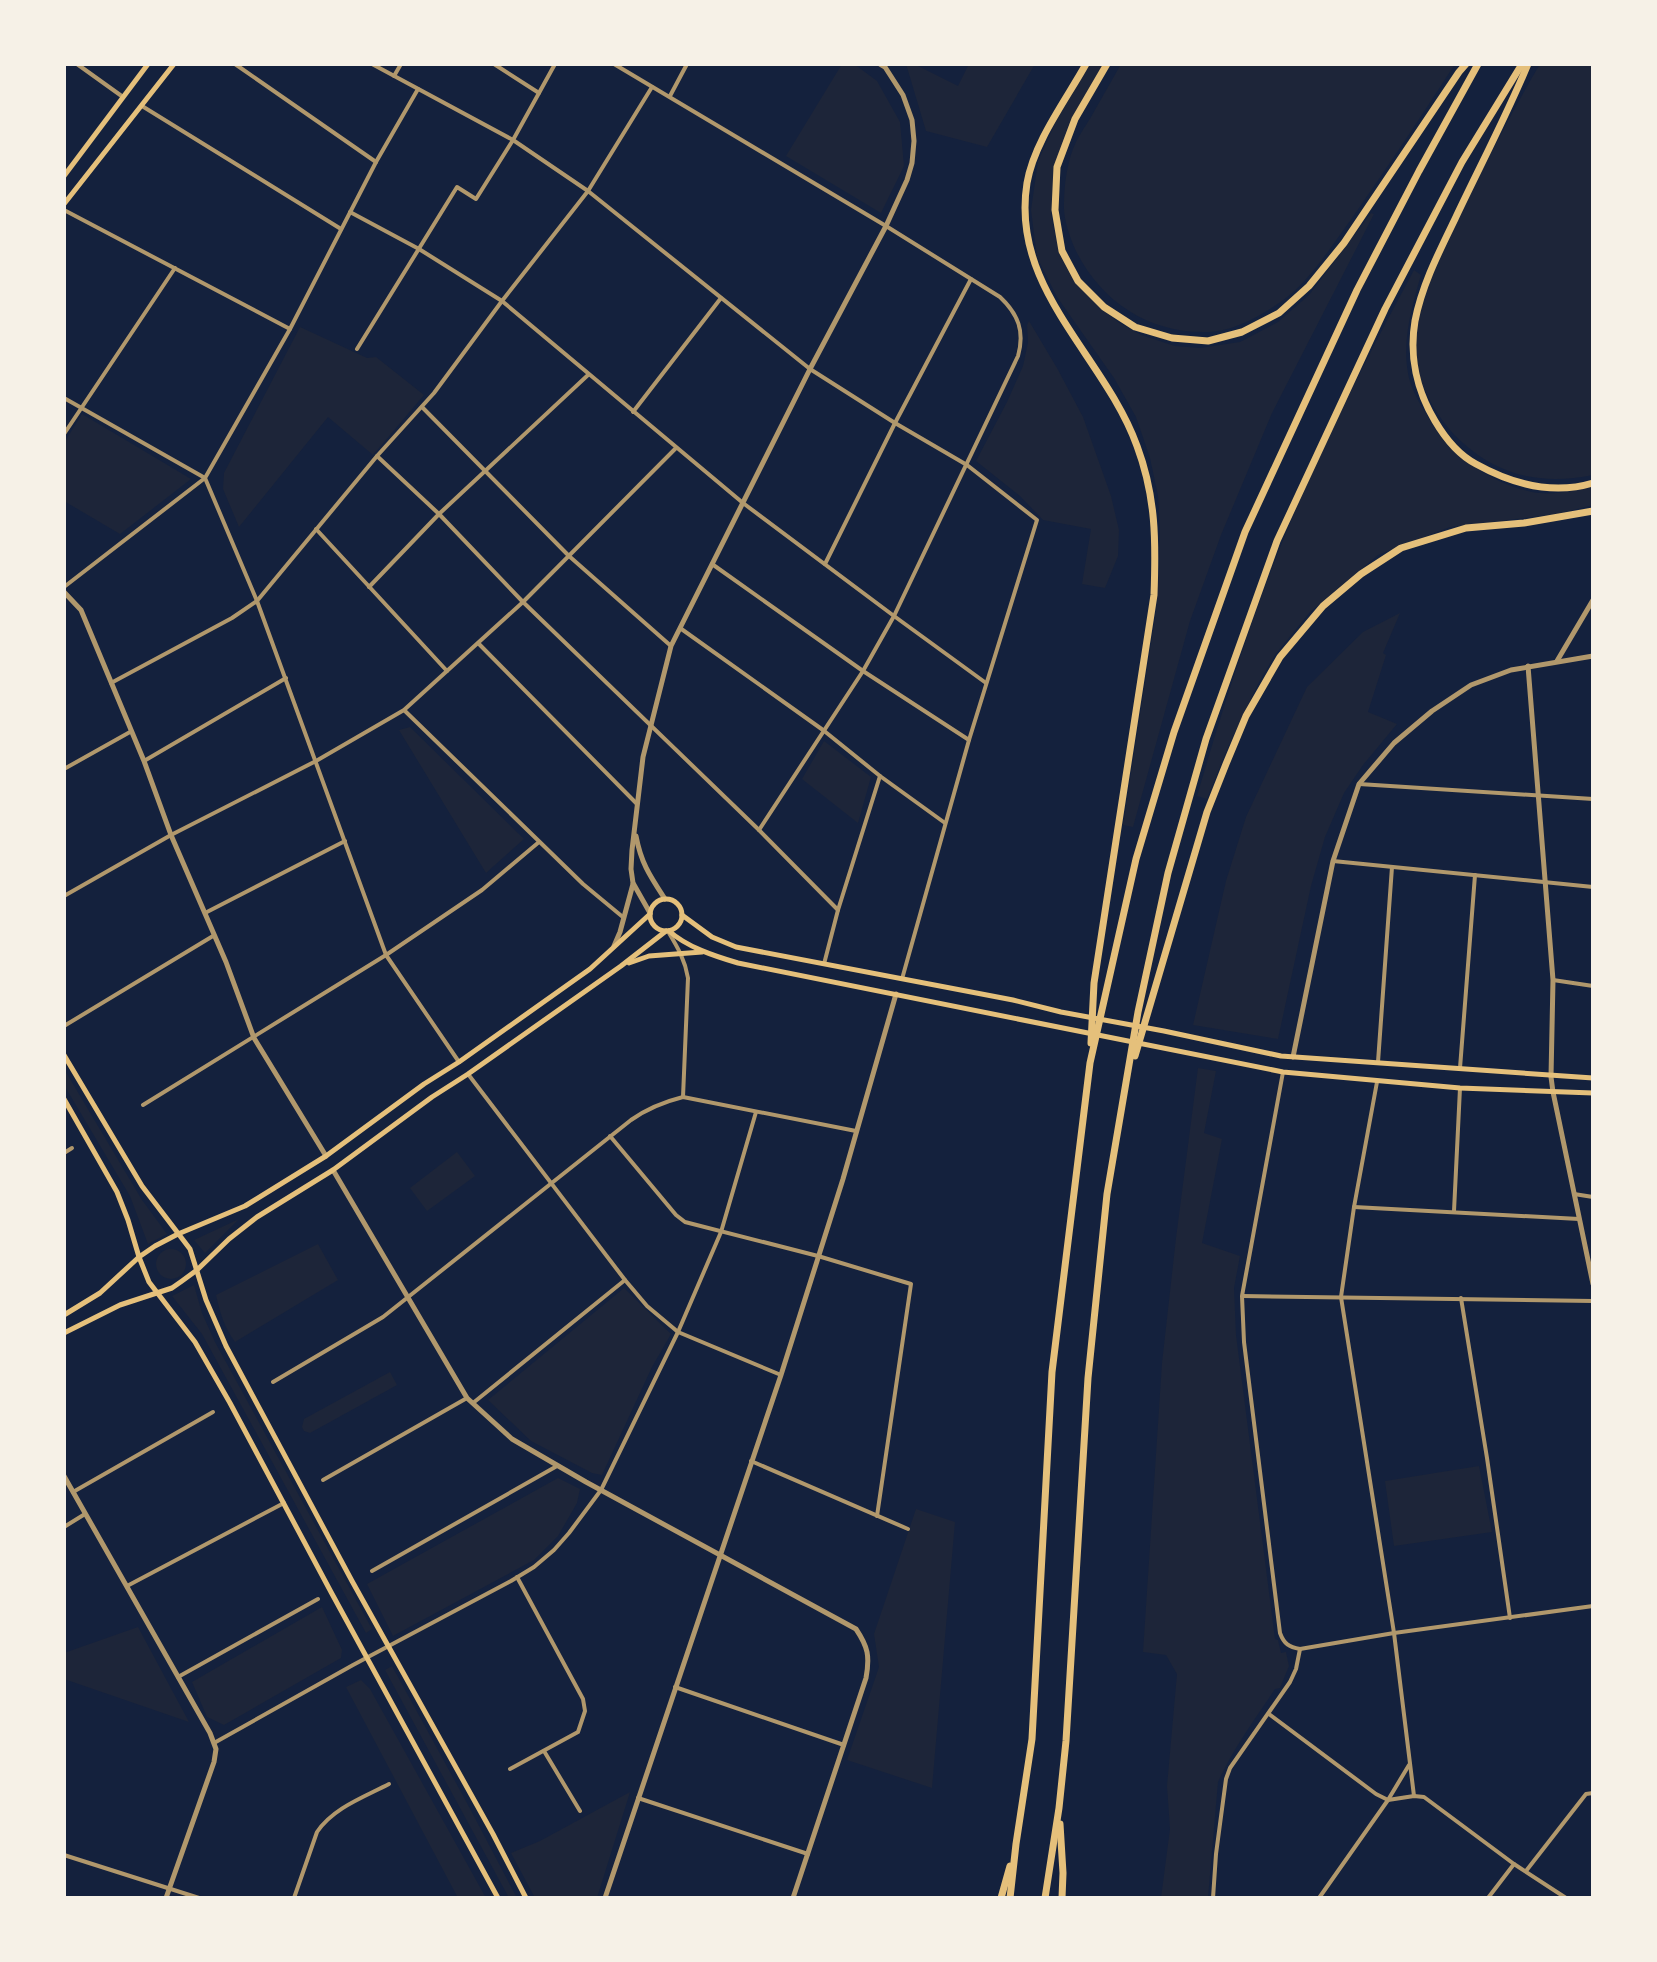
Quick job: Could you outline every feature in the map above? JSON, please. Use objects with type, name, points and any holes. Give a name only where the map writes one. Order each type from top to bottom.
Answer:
[{"type":"highway","points":[[1010,1898],[1032,1739],[1052,1372],[1090,1063],[1094,983],[1154,595],[1156,541],[1151,490],[1137,445],[1118,403],[1047,294],[1032,259],[1025,218],[1027,182],[1039,147],[1086,64]]},
{"type":"highway","points":[[1107,64],[1075,119],[1057,167],[1055,210],[1062,251],[1078,281],[1104,307],[1135,327],[1172,338],[1208,341],[1242,332],[1279,313],[1309,286],[1344,243],[1466,64]]},
{"type":"highway","points":[[1090,1063],[1136,859],[1174,732],[1245,532],[1357,290],[1478,64]]},
{"type":"highway","points":[[1525,64],[1428,275],[1415,322],[1413,362],[1424,402],[1444,435],[1468,460],[1498,477],[1535,487],[1573,489],[1593,483]]},
{"type":"highway","points":[[1045,1898],[1066,1741],[1088,1378],[1107,1194],[1138,1012],[1168,873],[1206,739],[1277,541],[1385,309],[1462,162],[1525,64]]},
{"type":"highway","points":[[1127,1085],[1207,812],[1246,716],[1280,657],[1323,606],[1361,574],[1401,548],[1466,528],[1537,521],[1593,511]]},
{"type":"highway","points":[[1059,1808],[1062,1898]]},
{"type":"highway","points":[[1001,1898],[1016,1844]]},
{"type":"main road","points":[[64,176],[148,64]]},
{"type":"main road","points":[[64,207],[174,64]]},
{"type":"main road","points":[[64,1315],[100,1293],[139,1257],[178,1234],[245,1206],[326,1156],[590,969],[650,913],[656,902],[665,899],[675,902],[681,910],[680,924],[333,1170],[257,1217],[172,1288],[120,1305],[64,1333]]},
{"type":"main road","points":[[650,913],[656,928],[706,952],[751,966],[1283,1072],[1460,1088],[1593,1093]]},
{"type":"main road","points":[[682,915],[723,943],[1281,1056],[1593,1078]]},
{"type":"main road","points":[[621,966],[649,956],[706,952]]},
{"type":"main road","points":[[64,1055],[142,1186],[190,1249],[202,1291],[226,1346],[526,1898]]},
{"type":"main road","points":[[64,1099],[117,1192],[149,1282],[202,1353],[498,1898]]},
{"type":"street","points":[[77,64],[123,97]]},
{"type":"street","points":[[235,64],[376,162]]},
{"type":"street","points":[[372,64],[513,140],[588,191],[810,369],[967,465],[1037,520],[969,740],[902,979]]},
{"type":"street","points":[[394,76],[401,64]]},
{"type":"street","points":[[494,64],[539,93]]},
{"type":"street","points":[[357,349],[457,187],[476,199],[555,64]]},
{"type":"street","points":[[614,64],[1000,297],[1012,308],[1021,331],[1022,344],[1018,356],[894,616],[863,671],[759,830]]},
{"type":"street","points":[[670,96],[687,64]]},
{"type":"street","points":[[650,913],[633,883],[631,869],[643,757],[671,646],[810,369],[886,226],[912,163],[912,120],[903,95],[884,65]]},
{"type":"street","points":[[111,683],[232,618],[257,601],[377,456],[422,407],[588,191],[652,87]]},
{"type":"street","points":[[326,1156],[254,1038],[226,962],[171,835],[144,761],[81,610],[64,590],[205,478],[290,329],[376,162],[418,89]]},
{"type":"street","points":[[142,106],[341,229]]},
{"type":"street","points":[[64,207],[290,329]]},
{"type":"street","points":[[350,212],[419,249],[502,301],[743,503],[986,683]]},
{"type":"street","points":[[64,434],[175,268]]},
{"type":"street","points":[[825,564],[971,279]]},
{"type":"street","points":[[633,412],[721,298]]},
{"type":"street","points":[[369,587],[439,514],[588,375]]},
{"type":"street","points":[[64,398],[205,478],[257,601],[386,955],[459,1062]]},
{"type":"street","points":[[422,407],[569,556],[671,646]]},
{"type":"street","points":[[64,896],[171,835],[316,761],[404,710],[523,602],[676,448]]},
{"type":"street","points":[[377,456],[838,910]]},
{"type":"street","points":[[316,529],[447,671]]},
{"type":"street","points":[[712,564],[863,671],[969,740]]},
{"type":"street","points":[[1557,661],[1593,600]]},
{"type":"street","points":[[680,628],[823,730],[945,823]]},
{"type":"street","points":[[479,644],[637,804]]},
{"type":"street","points":[[1293,1057],[1333,861],[1359,784],[1394,743],[1452,696],[1471,685],[1496,674],[1528,666],[1593,656]]},
{"type":"street","points":[[1528,666],[1553,980],[1551,1077],[1593,1284]]},
{"type":"street","points":[[144,761],[286,678]]},
{"type":"street","points":[[404,710],[583,884],[624,918]]},
{"type":"street","points":[[64,769],[130,732]]},
{"type":"street","points":[[824,964],[880,776]]},
{"type":"street","points":[[1359,784],[1593,799]]},
{"type":"street","points":[[635,831],[640,856],[665,899]]},
{"type":"street","points":[[205,913],[345,841]]},
{"type":"street","points":[[143,1105],[386,955],[482,890],[539,842]]},
{"type":"street","points":[[1333,861],[1593,887]]},
{"type":"street","points":[[1378,1062],[1392,867]]},
{"type":"street","points":[[1460,1069],[1475,875]]},
{"type":"street","points":[[612,951],[633,883]]},
{"type":"street","points":[[667,931],[681,952],[688,978],[683,1097]]},
{"type":"street","points":[[64,1026],[213,936]]},
{"type":"street","points":[[1553,980],[1593,986]]},
{"type":"street","points":[[605,1898],[781,1375],[896,994]]},
{"type":"street","points":[[1283,1072],[1242,1296],[1244,1342],[1283,1641],[1289,1647],[1300,1649],[1593,1606]]},
{"type":"street","points":[[468,1074],[647,1306],[678,1332],[781,1375]]},
{"type":"street","points":[[1377,1082],[1341,1297],[1394,1633],[1414,1796]]},
{"type":"street","points":[[1454,1211],[1460,1088]]},
{"type":"street","points":[[273,1382],[383,1317],[648,1108],[683,1097],[856,1131]]},
{"type":"street","points":[[213,1743],[534,1567],[569,1533],[601,1490],[678,1332],[721,1232],[756,1112]]},
{"type":"street","points":[[610,1136],[685,1222],[911,1284],[877,1516]]},
{"type":"street","points":[[64,1153],[72,1148]]},
{"type":"street","points":[[333,1170],[467,1398],[512,1439],[856,1629],[866,1645],[869,1662],[793,1898]]},
{"type":"street","points":[[1574,1194],[1593,1197]]},
{"type":"street","points":[[1354,1207],[1579,1219]]},
{"type":"street","points":[[473,1403],[625,1280]]},
{"type":"street","points":[[1242,1296],[1593,1301]]},
{"type":"street","points":[[1461,1298],[1510,1618]]},
{"type":"street","points":[[323,1480],[467,1398]]},
{"type":"street","points":[[73,1492],[213,1412]]},
{"type":"street","points":[[751,1461],[908,1529]]},
{"type":"street","points":[[372,1571],[557,1466]]},
{"type":"street","points":[[64,1476],[210,1733],[216,1749],[166,1898]]},
{"type":"street","points":[[127,1586],[284,1503]]},
{"type":"street","points":[[64,1527],[85,1514]]},
{"type":"street","points":[[510,1769],[578,1732],[585,1711],[577,1687],[517,1577]]},
{"type":"street","points":[[178,1677],[318,1599]]},
{"type":"street","points":[[1213,1898],[1226,1779],[1230,1768],[1269,1714],[1296,1669],[1300,1649]]},
{"type":"street","points":[[675,1687],[844,1745]]},
{"type":"street","points":[[1269,1714],[1367,1788],[1388,1800],[1424,1797],[1514,1864],[1566,1898]]},
{"type":"street","points":[[544,1751],[580,1811]]},
{"type":"street","points":[[1319,1898],[1388,1800],[1410,1763]]},
{"type":"street","points":[[294,1898],[321,1826],[337,1811],[389,1784]]},
{"type":"street","points":[[1526,1871],[1586,1794],[1593,1793]]},
{"type":"street","points":[[638,1798],[808,1854]]},
{"type":"street","points":[[64,1855],[199,1898]]},
{"type":"street","points":[[1488,1898],[1514,1864]]},
{"type":"shaded area","points":[[842,64],[854,64],[877,81],[900,122],[904,166],[881,213],[786,156]]},
{"type":"shaded area","points":[[906,64],[914,64],[958,86],[969,64],[1035,64],[987,147],[926,131]]},
{"type":"shaded area","points":[[1090,64],[1104,64],[1068,126],[1054,167],[1051,214],[1059,253],[1075,283],[1118,322],[1141,335],[1175,346],[1200,348],[1240,342],[1278,322],[1309,295],[1371,213],[1374,214],[1272,413],[1221,535],[1190,621],[1133,827],[1123,825],[1156,611],[1160,532],[1158,496],[1150,458],[1136,417],[1114,378],[1057,297],[1037,257],[1031,210],[1038,161],[1058,117]]},
{"type":"shaded area","points":[[1121,64],[1455,64],[1350,221],[1300,286],[1254,318],[1235,327],[1206,332],[1165,327],[1128,310],[1112,298],[1085,268],[1069,232],[1064,215],[1064,196],[1071,155]]},
{"type":"shaded area","points":[[1540,64],[1593,64],[1593,475],[1575,478],[1524,476],[1477,455],[1446,425],[1425,390],[1417,365],[1419,318],[1436,269],[1487,161]]},
{"type":"shaded area","points":[[1414,270],[1421,275],[1411,311],[1406,361],[1417,398],[1440,435],[1472,465],[1519,489],[1555,493],[1593,486],[1593,505],[1557,514],[1450,527],[1378,555],[1310,612],[1275,655],[1228,747],[1207,799],[1197,796],[1240,657],[1291,521],[1319,457]]},
{"type":"shaded area","points":[[1029,321],[1083,417],[1111,496],[1119,530],[1118,556],[1105,588],[1082,584],[1091,529],[1043,520],[1020,496],[976,461],[1023,366]]},
{"type":"shaded area","points":[[300,327],[367,358],[376,357],[424,395],[373,455],[328,417],[239,527],[223,489],[224,473]]},
{"type":"shaded area","points":[[82,414],[191,479],[120,534],[64,501],[64,443]]},
{"type":"shaded area","points":[[1400,613],[1383,653],[1386,655],[1368,712],[1397,724],[1344,793],[1325,837],[1311,886],[1278,1039],[1193,1025],[1226,881],[1246,817],[1307,687],[1363,632]]},
{"type":"shaded area","points":[[410,727],[524,839],[486,873],[399,730]]},
{"type":"shaded area","points":[[824,741],[871,777],[858,823],[802,779]]},
{"type":"shaded area","points":[[1198,1068],[1216,1071],[1204,1133],[1222,1139],[1202,1243],[1240,1256],[1234,1288],[1236,1335],[1275,1639],[1281,1653],[1286,1652],[1289,1666],[1280,1688],[1275,1689],[1252,1723],[1218,1782],[1208,1898],[1161,1898],[1170,1829],[1167,1786],[1177,1674],[1166,1655],[1143,1652],[1162,1363]]},
{"type":"shaded area","points":[[64,1069],[142,1200],[167,1234],[148,1244],[130,1196],[64,1085]]},
{"type":"shaded area","points":[[457,1152],[475,1176],[427,1211],[410,1188]]},
{"type":"shaded area","points":[[239,1219],[205,1253],[194,1240]]},
{"type":"shaded area","points":[[318,1244],[338,1280],[235,1342],[223,1320],[216,1295]]},
{"type":"shaded area","points":[[171,1249],[182,1253],[186,1264],[182,1275],[171,1279],[160,1275],[156,1264],[160,1253]]},
{"type":"shaded area","points":[[194,1285],[215,1342],[372,1629],[366,1633],[202,1334],[172,1296]]},
{"type":"shaded area","points":[[624,1288],[671,1334],[652,1367],[602,1475],[592,1473],[531,1441],[488,1400]]},
{"type":"shaded area","points":[[390,1372],[397,1385],[310,1433],[304,1431],[304,1419]]},
{"type":"shaded area","points":[[1479,1466],[1492,1532],[1394,1546],[1385,1481]]},
{"type":"shaded area","points":[[558,1478],[580,1489],[577,1503],[558,1536],[534,1560],[393,1636],[367,1584]]},
{"type":"shaded area","points":[[916,1509],[955,1522],[932,1788],[847,1760],[879,1667],[874,1634]]},
{"type":"shaded area","points":[[322,1607],[342,1650],[341,1658],[224,1725],[207,1717],[192,1682]]},
{"type":"shaded area","points":[[138,1627],[189,1722],[64,1679],[64,1653]]},
{"type":"shaded area","points":[[392,1666],[517,1898],[509,1898],[385,1670]]},
{"type":"shaded area","points":[[361,1680],[370,1689],[486,1898],[458,1898],[346,1687]]},
{"type":"shaded area","points":[[630,1792],[597,1898],[535,1898],[511,1853],[540,1841]]}]
